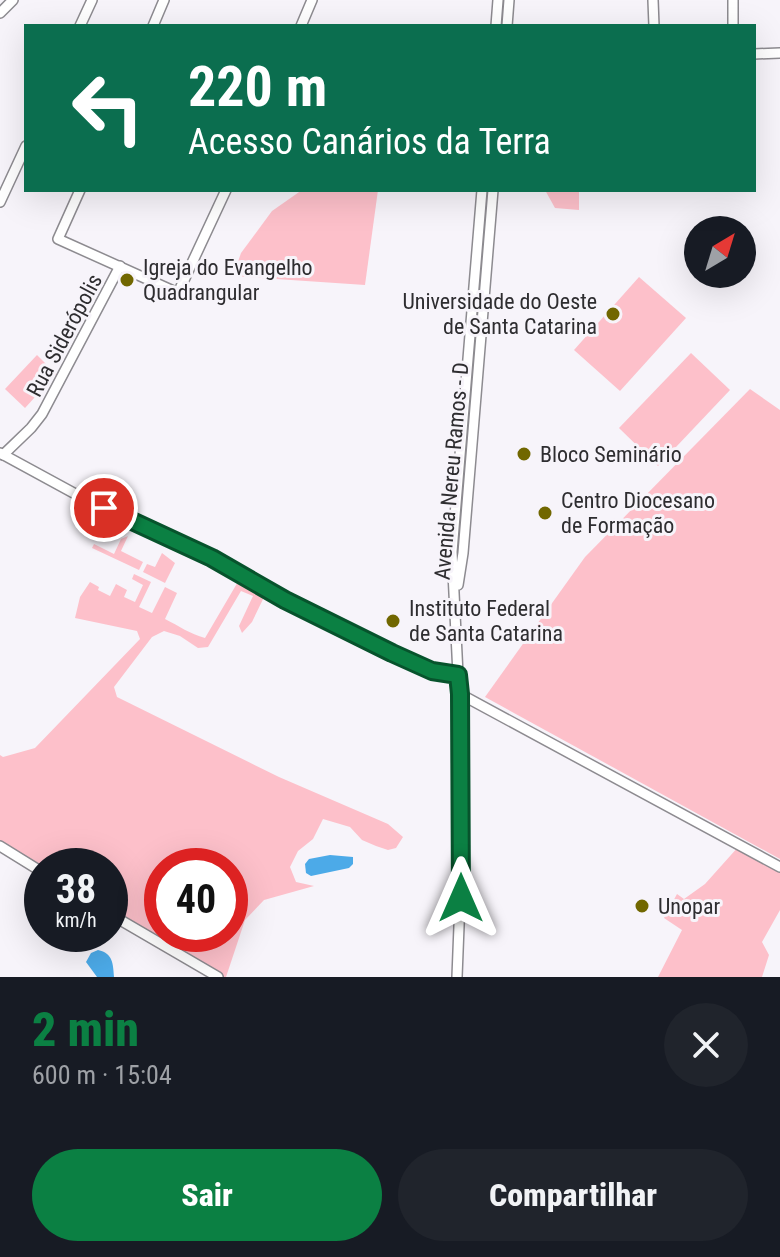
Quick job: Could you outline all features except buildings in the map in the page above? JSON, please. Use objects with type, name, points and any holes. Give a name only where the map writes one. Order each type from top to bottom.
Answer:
[{"type":"street","points":[[0,13],[13,0]]},
{"type":"street","points":[[81,24],[92,0]]},
{"type":"street","points":[[154,24],[164,0]]},
{"type":"street","points":[[302,24],[312,0]]},
{"type":"street","points":[[496,24],[498,0]]},
{"type":"street","points":[[507,24],[509,0]]},
{"type":"street","points":[[653,0],[654,24]]},
{"type":"street","points":[[733,0],[733,24]]},
{"type":"street","points":[[756,54],[780,53]]},
{"type":"street","points":[[0,202],[24,150]]},
{"type":"street","points":[[79,192],[58,239],[178,293],[225,192]]},
{"type":"street","name":"Avenida Nereu Ramos - D","points":[[457,977],[461,875],[460,694],[455,612],[463,553],[481,274],[482,192]]},
{"type":"street","name":"Avenida Nereu Ramos - D","points":[[481,274],[493,192]]},
{"type":"street","name":"Rua Siderópolis","points":[[2,454],[42,414],[120,266]]},
{"type":"street","points":[[2,454],[92,503],[212,558],[285,600],[392,653],[432,671],[458,675]]},
{"type":"street","points":[[460,694],[780,867]]},
{"type":"street","points":[[0,846],[24,861]]},
{"type":"street","points":[[128,924],[218,977]]},
{"type":"shaded area","points":[[299,192],[378,192],[365,285],[233,276],[241,253],[272,211]]},
{"type":"shaded area","points":[[546,192],[579,192],[579,210],[555,208]]},
{"type":"shaded area","points":[[639,277],[686,318],[620,391],[574,350]]},
{"type":"shaded area","points":[[691,353],[730,390],[658,466],[619,428]]},
{"type":"shaded area","points":[[37,355],[56,374],[25,408],[5,389]]},
{"type":"shaded area","points":[[750,389],[780,410],[780,859],[485,697],[585,557]]},
{"type":"shaded area","points":[[128,536],[121,551],[143,562],[139,570],[92,548],[94,544],[114,554],[121,539]]},
{"type":"shaded area","points":[[162,553],[175,563],[165,583],[143,572],[147,564],[155,567]]},
{"type":"shaded area","points":[[134,574],[151,582],[139,607],[152,613],[165,587],[177,593],[165,619],[205,638],[239,580],[266,593],[252,622],[242,633],[239,626],[253,596],[241,591],[208,647],[198,648],[180,636],[164,631],[152,637],[114,687],[117,697],[279,777],[388,824],[403,837],[396,848],[388,850],[362,840],[350,827],[323,819],[313,839],[298,851],[290,867],[296,882],[314,886],[264,900],[248,917],[248,848],[144,848],[144,934],[128,924],[128,848],[24,848],[24,861],[0,846],[0,755],[3,757],[35,748],[140,639],[137,631],[75,618],[80,597],[90,582],[110,596],[116,584],[127,590],[124,597],[135,602],[143,585],[132,579]]},
{"type":"shaded area","points":[[739,846],[780,870],[780,910],[762,942],[769,955],[762,977],[658,977],[682,930],[664,918],[677,894],[684,899],[705,884]]},
{"type":"shaded area","points":[[175,952],[234,952],[226,977],[218,977]]},
{"type":"water","points":[[330,855],[353,857],[353,864],[349,868],[311,876],[306,873],[305,864],[309,859]]},
{"type":"water","points":[[104,952],[109,956],[114,977],[97,977],[86,962],[91,953]]},
{"type":"place","name":"Igreja do Evangelho Quadrangular","points":[[127,280]]},
{"type":"place","name":"Universidade do Oeste de Santa Catarina","points":[[613,314]]},
{"type":"place","name":"Bloco Seminário","points":[[524,454]]},
{"type":"place","name":"Centro Diocesano de Formação","points":[[545,513]]},
{"type":"place","name":"Instituto Federal de Santa Catarina","points":[[393,621]]},
{"type":"place","name":"Unopar","points":[[642,906]]},
{"type":"route","points":[[104,508],[212,558],[285,600],[392,653],[432,671],[458,675],[461,898]]}]
